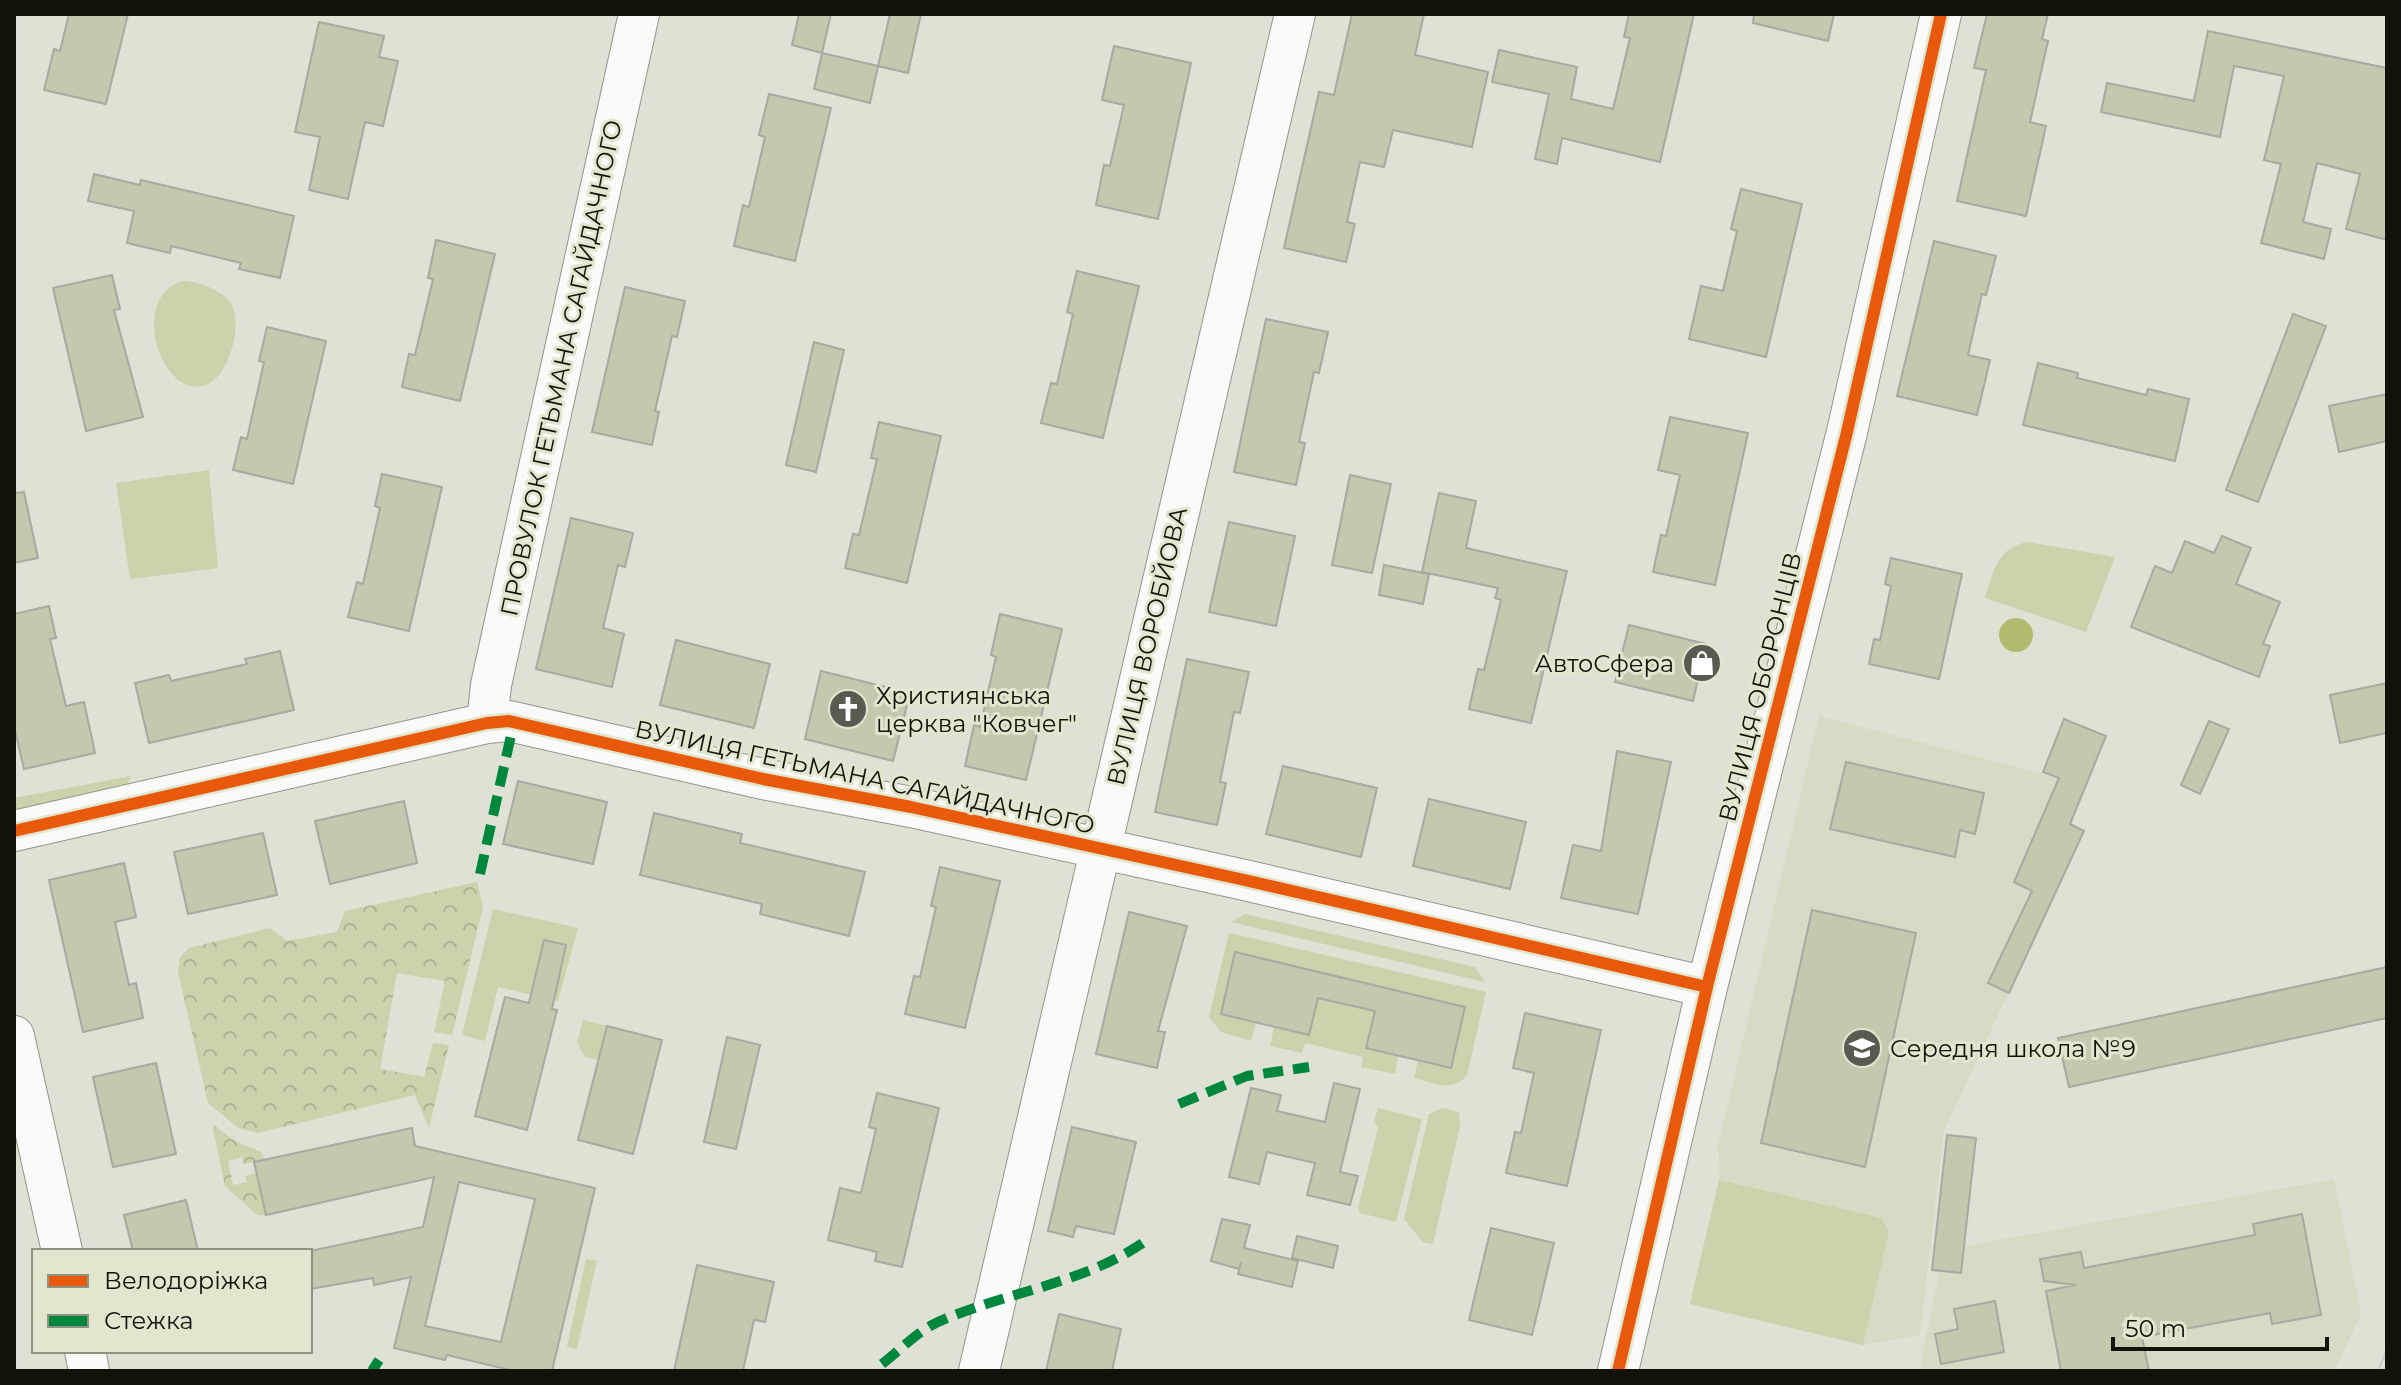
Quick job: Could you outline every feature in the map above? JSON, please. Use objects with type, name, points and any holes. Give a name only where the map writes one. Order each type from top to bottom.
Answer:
[{"type":"street","name":"ПРОВУЛОК ГЕТЬМАНА САГАЙДАЧНОГО","points":[[487,723],[491,685],[639,14]]},
{"type":"street","name":"ВУЛИЦЯ ВОРОБЙОВА","points":[[979,1371],[1295,14]]},
{"type":"street","name":"ВУЛИЦЯ ОБОРОНЦІВ","points":[[1618,1371],[1707,987],[1847,432],[1941,14]]},
{"type":"street","name":"ВУЛИЦЯ ГЕТЬМАНА САГАЙДАЧНОГО","points":[[14,831],[487,723],[509,721],[763,779],[911,807],[1707,987]]},
{"type":"street","points":[[14,1036],[62,1249]]},
{"type":"shaded area","points":[[2016,618],[2028,623],[2033,635],[2028,647],[2016,652],[2004,647],[1999,635],[2004,623]]},
{"type":"shaded area","name":"Середня школа №9","points":[[1819,716],[2059,778],[2046,813],[2084,831],[1944,1131],[1920,1335],[1863,1345],[1690,1304],[1719,1180],[1718,1146]]},
{"type":"shaded area","points":[[2334,1179],[2361,1314],[2334,1371],[1919,1371],[1944,1250]]},
{"type":"green space","points":[[184,281],[218,291],[228,300],[235,315],[234,339],[226,364],[212,382],[203,386],[187,385],[173,375],[156,341],[154,322],[158,304],[167,289]]},
{"type":"green space","points":[[209,470],[218,568],[130,579],[116,483]]},
{"type":"green space","points":[[2028,542],[2115,557],[2086,632],[1985,598],[1994,570],[2003,555]]},
{"type":"green space","points":[[131,776],[125,791],[14,815],[14,798]]},
{"type":"green space","points":[[477,882],[483,907],[452,1035],[434,1032],[445,981],[397,973],[380,1069],[424,1077],[433,1043],[449,1045],[429,1128],[415,1095],[258,1133],[238,1128],[208,1103],[178,972],[180,957],[189,948],[270,928],[287,941],[337,932],[345,911]]},
{"type":"green space","points":[[493,909],[578,928],[558,1001],[498,987],[485,1041],[462,1035]]},
{"type":"green space","points":[[1245,914],[1475,967],[1485,982],[1231,922]]},
{"type":"green space","points":[[1229,933],[1486,992],[1467,1075],[1449,1085],[1414,1078],[1418,1060],[1451,1067],[1465,1007],[1375,1011],[1366,1047],[1398,1055],[1395,1074],[1361,1067],[1363,1057],[1305,1043],[1302,1053],[1270,1046],[1274,1027],[1309,1035],[1318,998],[1332,976],[1236,952],[1221,1014],[1256,1023],[1251,1041],[1221,1032],[1209,1017]]},
{"type":"green space","points":[[583,1020],[607,1026],[599,1060],[585,1057],[577,1042]]},
{"type":"green space","points":[[1378,1108],[1422,1119],[1396,1222],[1360,1213],[1358,1208],[1378,1127],[1374,1122]]},
{"type":"green space","points":[[1442,1108],[1459,1112],[1460,1126],[1433,1244],[1423,1242],[1404,1219],[1429,1114]]},
{"type":"green space","points":[[212,1124],[235,1141],[261,1152],[265,1160],[244,1164],[242,1157],[228,1161],[233,1185],[247,1182],[245,1176],[257,1173],[266,1215],[257,1215],[225,1186]]},
{"type":"green space","points":[[1719,1180],[1881,1218],[1889,1231],[1863,1345],[1690,1304]]},
{"type":"green space","points":[[586,1259],[597,1261],[577,1349],[567,1347]]},
{"type":"building","points":[[69,14],[128,14],[106,104],[44,90],[54,49],[60,51]]},
{"type":"building","points":[[799,14],[831,14],[822,53],[792,45]]},
{"type":"building","points":[[890,14],[921,14],[908,73],[878,66]]},
{"type":"building","points":[[1352,14],[1424,14],[1415,55],[1488,72],[1472,147],[1393,130],[1384,167],[1360,162],[1347,222],[1355,224],[1346,262],[1284,248],[1319,92],[1334,95]]},
{"type":"building","points":[[1629,14],[1694,14],[1660,162],[1562,138],[1557,164],[1535,159],[1549,94],[1492,82],[1499,50],[1577,67],[1571,99],[1613,109],[1630,38],[1624,37]]},
{"type":"building","points":[[1754,14],[1834,14],[1828,41],[1753,23]]},
{"type":"building","points":[[1987,14],[2048,14],[2042,39],[2048,41],[2030,122],[2046,126],[2026,216],[1957,201],[1986,70],[1974,68]]},
{"type":"building","points":[[319,22],[384,36],[379,57],[398,61],[383,126],[365,122],[348,199],[309,190],[320,137],[295,132]]},
{"type":"building","points":[[2208,31],[2387,68],[2387,240],[2346,229],[2360,174],[2317,163],[2303,222],[2331,229],[2324,259],[2261,243],[2281,164],[2264,160],[2284,76],[2234,66],[2220,137],[2101,112],[2107,83],[2194,101]]},
{"type":"building","points":[[1114,46],[1191,63],[1158,219],[1096,205],[1104,165],[1110,166],[1124,105],[1102,100]]},
{"type":"building","points":[[822,53],[878,66],[870,103],[814,89]]},
{"type":"building","points":[[769,94],[831,108],[795,261],[734,246],[743,205],[749,207],[765,137],[759,135]]},
{"type":"building","points":[[94,174],[140,185],[141,180],[294,216],[280,278],[239,269],[241,263],[171,246],[170,253],[127,243],[134,211],[88,201]]},
{"type":"building","points":[[1741,189],[1802,204],[1766,357],[1689,339],[1701,286],[1723,291],[1737,231],[1731,229]]},
{"type":"building","points":[[436,240],[495,254],[460,401],[402,387],[409,354],[415,355],[433,279],[428,278]]},
{"type":"building","points":[[1934,241],[1996,256],[1986,295],[1982,294],[1968,355],[1990,360],[1977,415],[1897,396]]},
{"type":"building","points":[[1077,271],[1139,286],[1103,438],[1041,423],[1051,383],[1057,384],[1073,314],[1067,312]]},
{"type":"building","points":[[112,275],[120,309],[114,310],[143,417],[86,431],[53,288]]},
{"type":"building","points":[[625,287],[685,301],[677,337],[672,336],[655,411],[659,412],[652,445],[592,432]]},
{"type":"building","points":[[2293,314],[2326,326],[2258,502],[2226,490]]},
{"type":"building","points":[[1266,319],[1328,332],[1319,373],[1314,372],[1299,442],[1305,443],[1296,485],[1234,472]]},
{"type":"building","points":[[267,327],[326,341],[293,484],[233,470],[241,437],[247,439],[264,362],[259,361]]},
{"type":"building","points":[[814,342],[844,350],[816,472],[786,465]]},
{"type":"building","points":[[2038,363],[2078,373],[2077,378],[2146,395],[2148,389],[2189,399],[2175,461],[2023,425]]},
{"type":"building","points":[[2387,394],[2387,441],[2339,452],[2329,406]]},
{"type":"building","points":[[1670,417],[1748,433],[1715,585],[1653,572],[1661,535],[1666,536],[1680,475],[1658,470]]},
{"type":"building","points":[[879,422],[941,436],[907,583],[845,568],[853,534],[859,535],[877,459],[871,458]]},
{"type":"building","points":[[382,474],[442,487],[409,631],[348,617],[357,582],[363,584],[380,508],[375,506]]},
{"type":"building","points":[[1350,475],[1391,484],[1372,573],[1332,565]]},
{"type":"building","points":[[24,492],[38,558],[14,563],[14,493]]},
{"type":"building","points":[[1439,493],[1476,501],[1466,548],[1567,571],[1531,723],[1469,709],[1478,669],[1484,670],[1501,600],[1495,598],[1498,588],[1422,572]]},
{"type":"building","points":[[571,518],[633,533],[625,567],[618,565],[603,628],[624,634],[612,687],[536,669]]},
{"type":"building","points":[[1229,522],[1295,536],[1276,626],[1209,612]]},
{"type":"building","points":[[2222,536],[2251,548],[2236,584],[2280,602],[2263,644],[2270,646],[2259,677],[2131,627],[2155,566],[2172,573],[2185,541],[2214,553]]},
{"type":"building","points":[[1891,558],[1962,574],[1939,679],[1869,664],[1874,639],[1880,640],[1891,586],[1885,584]]},
{"type":"building","points":[[1384,565],[1429,574],[1423,604],[1379,595]]},
{"type":"building","points":[[49,606],[56,638],[50,639],[66,706],[84,702],[95,753],[24,769],[14,726],[14,614]]},
{"type":"building","points":[[1000,614],[1062,629],[1026,780],[965,766],[974,725],[980,727],[996,657],[991,655]]},
{"type":"building","points":[[1629,625],[1706,644],[1693,701],[1615,682]]},
{"type":"building","points":[[676,640],[770,664],[754,728],[660,705]]},
{"type":"building","points":[[280,651],[294,710],[149,743],[135,683],[169,675],[171,681],[247,664],[245,659]]},
{"type":"building","points":[[1187,659],[1249,672],[1240,713],[1234,712],[1220,782],[1226,783],[1217,825],[1155,812]]},
{"type":"building","points":[[821,671],[910,693],[893,761],[805,739]]},
{"type":"building","points":[[2387,683],[2387,733],[2340,743],[2330,695]]},
{"type":"building","points":[[2064,719],[2106,736],[2070,824],[2084,831],[2009,993],[1988,983],[2032,891],[2014,882],[2059,778],[2043,772]]},
{"type":"building","points":[[2209,721],[2229,729],[2200,794],[2181,785]]},
{"type":"building","points":[[1617,751],[1671,762],[1638,914],[1561,898],[1573,845],[1601,851]]},
{"type":"building","points":[[1846,762],[1984,793],[1975,834],[1960,830],[1955,857],[1830,829]]},
{"type":"building","points":[[1283,766],[1377,788],[1361,857],[1266,834]]},
{"type":"building","points":[[518,781],[607,802],[593,864],[503,844]]},
{"type":"building","points":[[1429,799],[1526,822],[1510,889],[1413,866]]},
{"type":"building","points":[[404,801],[417,863],[330,884],[315,821]]},
{"type":"building","points":[[654,813],[742,834],[740,843],[865,872],[849,936],[760,914],[762,904],[640,875]]},
{"type":"building","points":[[263,833],[277,895],[188,914],[174,852]]},
{"type":"building","points":[[124,863],[136,917],[115,922],[129,985],[136,983],[143,1018],[83,1032],[49,880]]},
{"type":"building","points":[[940,867],[1000,881],[965,1028],[905,1014],[914,976],[920,977],[936,907],[931,906]]},
{"type":"building","points":[[1812,910],[1916,933],[1865,1167],[1761,1143]]},
{"type":"building","points":[[1129,912],[1187,926],[1158,1031],[1165,1032],[1157,1068],[1096,1054]]},
{"type":"building","points":[[544,940],[566,945],[552,1009],[557,1010],[527,1130],[475,1116],[505,997],[529,1003]]},
{"type":"building","points":[[1235,952],[1465,1007],[1451,1068],[1366,1048],[1375,1011],[1318,998],[1309,1035],[1221,1014]]},
{"type":"building","points":[[2387,967],[2387,1018],[2069,1087],[2058,1038]]},
{"type":"building","points":[[1525,1013],[1601,1030],[1567,1186],[1506,1173],[1515,1132],[1521,1133],[1534,1073],[1513,1068]]},
{"type":"building","points":[[607,1026],[662,1040],[633,1154],[578,1140]]},
{"type":"building","points":[[727,1037],[760,1045],[736,1149],[704,1142]]},
{"type":"building","points":[[156,1063],[176,1154],[113,1167],[93,1077]]},
{"type":"building","points":[[1334,1083],[1360,1089],[1340,1172],[1358,1176],[1350,1205],[1307,1195],[1315,1163],[1267,1152],[1259,1184],[1229,1177],[1251,1088],[1281,1095],[1277,1111],[1325,1122]]},
{"type":"building","points":[[877,1093],[939,1108],[902,1267],[875,1261],[877,1252],[828,1240],[840,1188],[861,1193],[876,1129],[869,1127]]},
{"type":"building","points":[[1072,1127],[1136,1142],[1114,1234],[1076,1226],[1073,1237],[1048,1231]]},
{"type":"building","points":[[412,1128],[415,1146],[595,1188],[552,1371],[514,1371],[447,1355],[445,1360],[394,1348],[411,1277],[374,1285],[373,1278],[312,1289],[312,1251],[423,1227],[434,1177],[266,1215],[254,1162]],"holes":[[[459,1182],[535,1199],[501,1342],[425,1326]]]},
{"type":"building","points":[[1947,1135],[1976,1138],[1961,1273],[1932,1270]]},
{"type":"building","points":[[186,1200],[198,1249],[132,1249],[124,1215]]},
{"type":"building","points":[[2302,1214],[2321,1315],[2272,1324],[2270,1313],[2142,1337],[2149,1371],[2061,1371],[2046,1291],[2076,1285],[2044,1281],[2040,1259],[2081,1252],[2084,1268],[2255,1235],[2253,1224]]},
{"type":"building","points":[[1222,1219],[1250,1225],[1244,1248],[1298,1261],[1292,1287],[1238,1274],[1241,1262],[1239,1269],[1211,1261]]},
{"type":"building","points":[[1491,1228],[1554,1243],[1532,1335],[1469,1320]]},
{"type":"building","points":[[1297,1236],[1338,1246],[1333,1268],[1292,1258]]},
{"type":"building","points":[[697,1265],[774,1282],[765,1322],[754,1320],[743,1371],[674,1371]]},
{"type":"building","points":[[1995,1301],[2004,1352],[1941,1364],[1935,1334],[1958,1329],[1954,1309]]},
{"type":"building","points":[[1059,1314],[1121,1329],[1112,1371],[1046,1371]]},
{"type":"tram line","points":[[2378,1371],[2387,1349]]},
{"type":"marked path","points":[[480,874],[514,722]]},
{"type":"marked path","points":[[1179,1104],[1247,1076],[1309,1067]]},
{"type":"marked path","points":[[882,1364],[936,1323],[1097,1267],[1147,1240]]},
{"type":"marked path","points":[[372,1371],[379,1360]]},
{"type":"cycle path","points":[[1618,1371],[1707,987],[1847,432],[1941,14]]},
{"type":"cycle path","points":[[14,831],[487,723],[509,721],[763,779],[911,807],[1240,879],[1707,987]]},
{"type":"place","name":"АвтоСфера","points":[[1702,663]]},
{"type":"place","name":"Християнська церква \"Ковчег\"","points":[[848,709]]},
{"type":"place","name":"Середня школа №9","points":[[1862,1048]]}]
